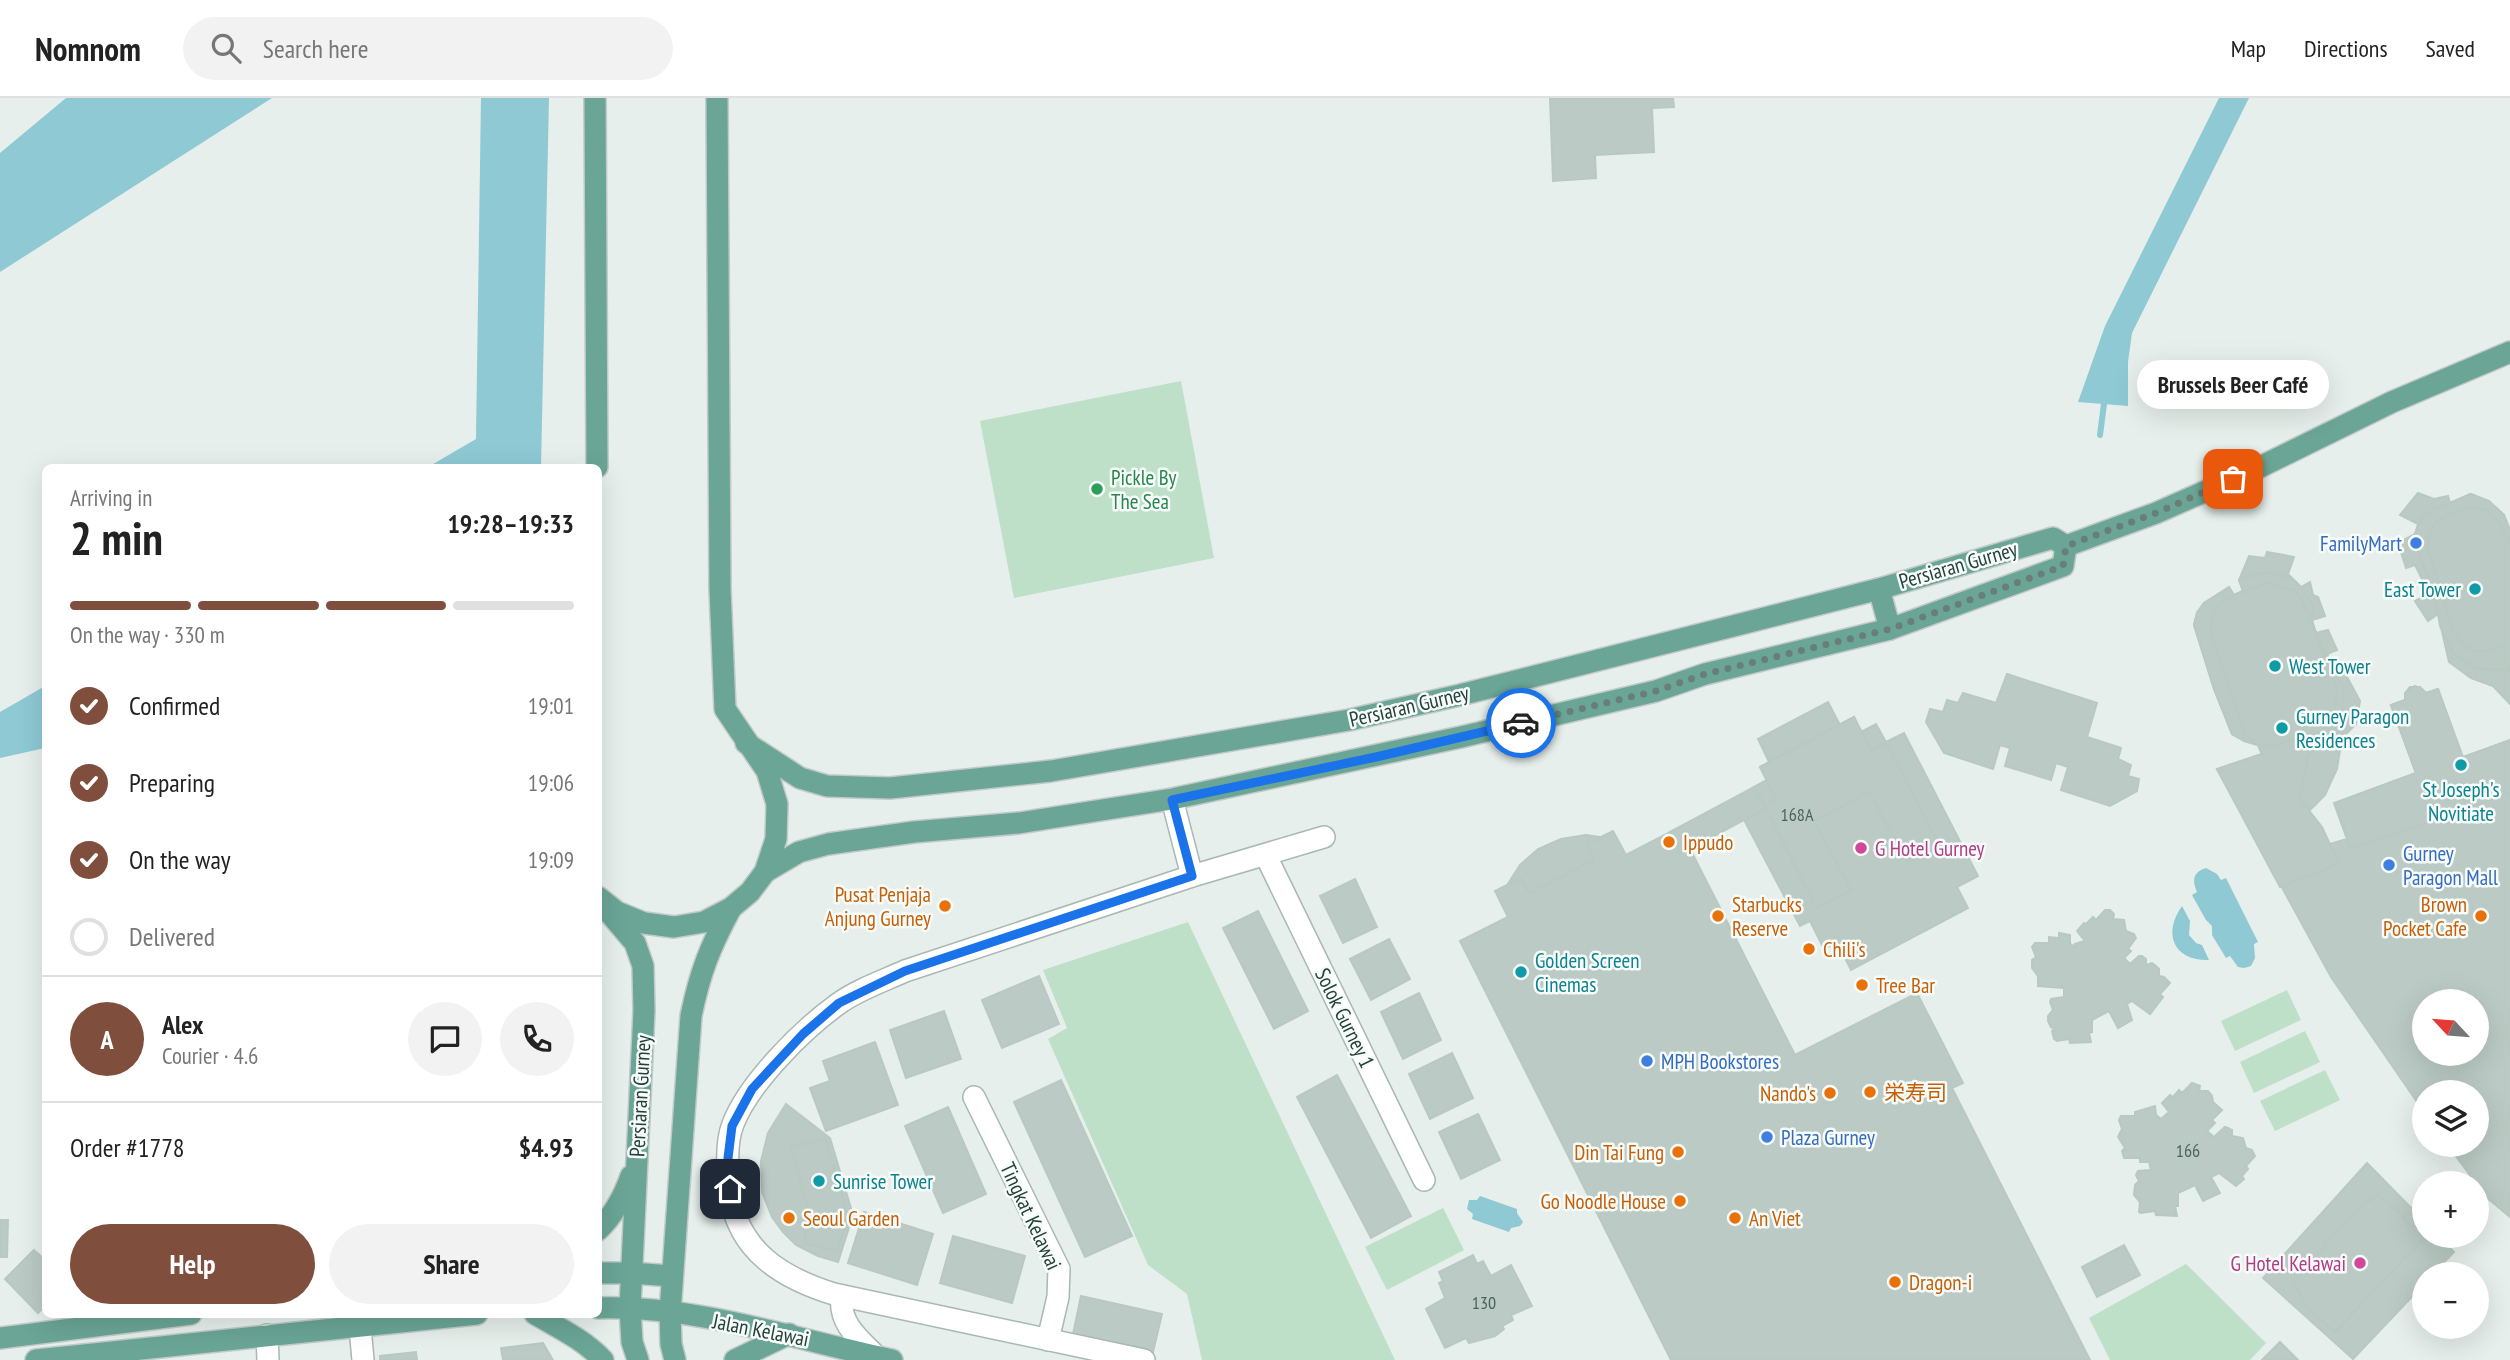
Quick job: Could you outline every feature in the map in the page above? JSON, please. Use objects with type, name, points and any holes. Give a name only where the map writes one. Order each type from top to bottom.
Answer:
[{"type":"main road","points":[[595,98],[597,464]]},
{"type":"main road","points":[[602,901],[617,912],[645,923],[674,927],[704,922],[731,908],[750,892],[765,872],[776,839],[777,804],[767,771],[725,709],[720,589],[717,98]]},
{"type":"main road","name":"Persiaran Gurney","points":[[2066,546],[2156,513],[2258,468],[2392,402],[2510,352]]},
{"type":"main road","name":"Persiaran Gurney","points":[[746,743],[800,778],[827,786],[890,788],[1051,771],[1349,720],[1879,589],[2053,538],[2066,546]]},
{"type":"main road","name":"Persiaran Gurney","points":[[765,872],[799,852],[828,844],[914,832],[1019,823],[1172,800],[1656,691],[1705,674],[1890,629],[2063,566],[2066,546]]},
{"type":"main road","points":[[1879,589],[1890,629]]},
{"type":"main road","name":"Persiaran Gurney","points":[[602,903],[635,943],[643,967],[644,1011],[629,1308],[632,1342],[638,1360]]},
{"type":"main road","name":"Persiaran Gurney","points":[[675,1360],[671,1344],[670,1313],[691,1016],[699,978],[712,943],[731,908]]},
{"type":"main road","points":[[602,1226],[626,1191],[637,1158]]},
{"type":"main road","points":[[602,1273],[672,1276]]},
{"type":"main road","name":"Jalan Kelawai","points":[[602,1308],[670,1313],[789,1334],[884,1358]]},
{"type":"main road","points":[[7,1338],[96,1320],[166,1318]]},
{"type":"main road","points":[[36,1360],[441,1318]]},
{"type":"main road","points":[[542,1318],[576,1337],[603,1360]]},
{"type":"main road","points":[[736,1360],[789,1334]]},
{"type":"street","points":[[1172,800],[1192,876]]},
{"type":"street","points":[[1143,1360],[842,1296],[808,1286],[775,1267],[745,1236],[733,1213],[728,1158],[732,1126],[752,1089],[803,1034],[839,1003],[867,989],[905,971],[1192,876],[1324,837]]},
{"type":"street","name":"Solok Gurney 1","points":[[1266,856],[1423,1180]]},
{"type":"street","name":"Tingkat Kelawai","points":[[974,1097],[1059,1269],[1058,1297],[1048,1340]]},
{"type":"street","points":[[842,1296],[840,1308],[854,1335],[884,1358]]},
{"type":"street","points":[[360,1327],[363,1360]]},
{"type":"street","points":[[267,1335],[268,1360]]},
{"type":"green space","name":"Pickle By The Sea","points":[[1181,381],[1214,558],[1014,598],[980,421]]},
{"type":"green space","points":[[1188,922],[1395,1360],[1202,1360],[1187,1294],[1148,1265],[1048,1039],[1067,1028],[1043,970]]},
{"type":"green space","points":[[2287,990],[2301,1020],[2235,1051],[2221,1021]]},
{"type":"green space","points":[[2305,1031],[2320,1062],[2254,1093],[2240,1062]]},
{"type":"green space","points":[[2325,1070],[2340,1100],[2275,1131],[2260,1101]]},
{"type":"green space","points":[[1443,1208],[1464,1250],[1387,1290],[1365,1247]]},
{"type":"green space","points":[[2186,1264],[2266,1343],[2250,1360],[2110,1360],[2089,1318]]},
{"type":"water","points":[[66,98],[272,98],[0,272],[0,153]]},
{"type":"water","points":[[481,98],[549,98],[541,464],[433,464],[476,439]]},
{"type":"water","points":[[2219,98],[2249,98],[2132,333],[2128,362],[2128,406],[2078,402],[2105,326]]},
{"type":"water","points":[[42,688],[42,749],[0,758],[0,712]]},
{"type":"water","points":[[2206,868],[2217,874],[2221,880],[2226,878],[2258,942],[2254,944],[2255,958],[2251,966],[2238,967],[2230,956],[2226,958],[2212,935],[2212,926],[2192,895],[2197,892],[2194,884],[2196,874]]},
{"type":"water","points":[[2182,906],[2190,921],[2189,935],[2202,945],[2209,960],[2187,956],[2175,944],[2173,926]]},
{"type":"water","points":[[1480,1196],[1517,1209],[1523,1222],[1509,1232],[1472,1219],[1473,1214],[1467,1209],[1469,1200],[1477,1200]]},
{"type":"building","points":[[1550,98],[1673,98],[1674,107],[1652,108],[1654,152],[1595,155],[1596,178],[1553,181]]},
{"type":"building","points":[[2418,493],[2434,499],[2448,496],[2450,503],[2470,494],[2489,501],[2504,515],[2510,531],[2510,704],[2493,686],[2471,678],[2449,662],[2438,614],[2428,621],[2415,601],[2429,593],[2415,565],[2406,568],[2398,543],[2415,534],[2418,524],[2400,515]]},
{"type":"building","name":"East Tower","points":[[2471,494],[2489,501],[2504,515],[2510,530],[2510,670],[2482,669],[2470,665],[2453,653],[2440,626],[2435,593],[2414,544],[2422,518],[2431,511]]},
{"type":"building","name":"East Tower","points":[[2462,509],[2487,510],[2498,521],[2510,544],[2510,644],[2481,652],[2471,650],[2460,641],[2453,629],[2428,550],[2430,531],[2437,520]]},
{"type":"building","name":"Gurney Paragon Mall","points":[[2267,552],[2294,557],[2288,574],[2301,587],[2310,582],[2313,595],[2318,597],[2325,616],[2312,620],[2316,633],[2328,630],[2337,650],[2327,654],[2332,665],[2347,677],[2360,701],[2356,724],[2342,738],[2337,769],[2325,795],[2308,812],[2330,844],[2347,839],[2334,803],[2416,773],[2391,705],[2405,700],[2405,693],[2410,687],[2420,687],[2426,693],[2438,689],[2462,758],[2510,740],[2510,1217],[2489,1200],[2489,1171],[2467,1171],[2457,1157],[2489,1157],[2489,1080],[2412,1080],[2412,1095],[2331,977],[2217,769],[2262,754],[2258,745],[2232,734],[2214,689],[2194,625],[2197,613],[2204,603],[2229,587],[2234,595],[2243,591],[2239,580],[2249,556],[2265,558]]},
{"type":"building","name":"Gurney Paragon Residences","points":[[2264,572],[2284,576],[2296,582],[2304,591],[2313,607],[2312,624],[2342,686],[2344,699],[2340,721],[2327,739],[2308,756],[2300,799],[2322,827],[2339,864],[2280,887],[2217,769],[2262,754],[2258,745],[2232,734],[2214,689],[2194,625],[2197,613],[2204,603],[2229,588],[2234,595],[2243,591],[2239,580]]},
{"type":"building","name":"West Tower","points":[[2268,583],[2294,590],[2302,600],[2337,687],[2334,716],[2321,732],[2270,746],[2258,745],[2246,735],[2211,636],[2211,620],[2217,607],[2227,598]]},
{"type":"building","points":[[2007,674],[2097,703],[2087,737],[2121,748],[2118,759],[2131,765],[2128,776],[2139,779],[2137,791],[2110,806],[2061,790],[2068,767],[2056,763],[2051,780],[2005,766],[2010,748],[2000,745],[1993,769],[1944,753],[1926,722],[1930,709],[1943,712],[1947,700],[1958,703],[1963,693],[1996,703]]},
{"type":"building","name":"St Joseph's Novitiate","points":[[2415,686],[2426,693],[2438,689],[2463,757],[2510,740],[2510,793],[2351,849],[2335,803],[2416,773],[2391,705],[2405,700],[2405,693]]},
{"type":"building","points":[[1828,702],[1840,725],[1769,762],[1758,739]]},
{"type":"building","name":"G Hotel Gurney","points":[[1854,717],[1861,732],[1876,724],[1886,742],[1904,733],[1978,876],[1957,887],[1968,908],[1851,970],[1837,942],[1824,949],[1810,921],[1800,926],[1744,820],[1766,808],[1754,787],[1767,780],[1760,767]]},
{"type":"building","points":[[1854,717],[1871,750],[1886,742],[1940,846],[1907,863],[1869,792],[1814,821],[1851,890],[1817,908],[1764,805],[1776,799],[1760,767]]},
{"type":"building","points":[[1754,787],[1766,808],[1681,854],[1670,832]]},
{"type":"building","name":"Plaza Gurney","points":[[1613,831],[1626,855],[1670,832],[1681,854],[1690,849],[1795,1055],[1917,993],[1963,1083],[1952,1088],[2090,1360],[1671,1360],[1460,941],[1508,917],[1495,891],[1521,878],[1529,893],[1594,860],[1587,844]]},
{"type":"building","points":[[1586,835],[1600,837],[1587,844],[1594,860],[1529,893],[1521,878],[1508,884],[1520,865],[1538,849],[1561,839]]},
{"type":"building","points":[[1355,879],[1377,927],[1343,943],[1320,896]]},
{"type":"building","points":[[2105,910],[2114,914],[2113,919],[2124,920],[2126,931],[2134,934],[2136,938],[2128,949],[2131,951],[2124,958],[2130,964],[2142,956],[2146,959],[2146,965],[2152,963],[2159,969],[2159,976],[2170,983],[2160,994],[2163,997],[2150,1014],[2132,1001],[2127,1004],[2132,1020],[2118,1028],[2109,1011],[2092,1020],[2092,1032],[2089,1033],[2091,1042],[2070,1043],[2069,1039],[2057,1041],[2054,1039],[2052,1031],[2055,1030],[2048,1021],[2048,1016],[2053,1010],[2051,999],[2064,997],[2064,988],[2038,986],[2038,976],[2032,968],[2032,960],[2036,957],[2032,947],[2035,943],[2049,943],[2049,937],[2059,938],[2059,933],[2070,935],[2070,944],[2076,947],[2075,944],[2085,941],[2077,931],[2093,917],[2096,920]]},
{"type":"building","points":[[1258,911],[1308,1011],[1274,1029],[1223,928]]},
{"type":"building","points":[[1389,939],[1410,979],[1371,1000],[1350,959]]},
{"type":"building","points":[[1039,976],[1059,1024],[1002,1048],[982,1000]]},
{"type":"building","points":[[1419,993],[1441,1040],[1403,1059],[1381,1012]]},
{"type":"building","points":[[944,1011],[961,1059],[906,1078],[890,1030]]},
{"type":"building","points":[[875,1042],[898,1105],[826,1131],[810,1088],[830,1081],[823,1061]]},
{"type":"building","points":[[1452,1053],[1473,1098],[1430,1119],[1409,1074]]},
{"type":"building","points":[[1337,1075],[1411,1216],[1371,1238],[1297,1097]]},
{"type":"building","points":[[1061,1080],[1132,1236],[1085,1257],[1014,1102]]},
{"type":"building","points":[[2192,1083],[2200,1086],[2199,1091],[2208,1091],[2213,1102],[2222,1110],[2212,1120],[2215,1123],[2207,1131],[2214,1137],[2225,1127],[2232,1130],[2232,1136],[2243,1138],[2246,1148],[2252,1150],[2255,1156],[2246,1166],[2248,1169],[2242,1176],[2244,1179],[2236,1186],[2219,1173],[2211,1177],[2220,1193],[2203,1201],[2195,1185],[2178,1193],[2178,1206],[2175,1206],[2177,1216],[2156,1215],[2155,1211],[2141,1213],[2140,1202],[2134,1195],[2135,1185],[2139,1181],[2136,1175],[2138,1171],[2151,1170],[2149,1162],[2140,1162],[2140,1158],[2124,1158],[2122,1151],[2125,1148],[2118,1137],[2122,1129],[2119,1120],[2121,1116],[2135,1116],[2135,1112],[2155,1106],[2156,1115],[2161,1119],[2169,1112],[2162,1103],[2179,1090],[2182,1093]]},
{"type":"building","points":[[786,1104],[830,1138],[853,1215],[838,1262],[796,1245],[772,1217],[762,1192],[761,1161],[768,1133]]},
{"type":"building","points":[[948,1107],[986,1194],[943,1213],[905,1126]]},
{"type":"building","points":[[1478,1114],[1500,1160],[1461,1179],[1439,1132]]},
{"type":"building","name":"Sunrise Tower","points":[[825,1139],[848,1216],[837,1251],[804,1243],[810,1215],[791,1147]]},
{"type":"building","name":"G Hotel Kelawai","points":[[2367,1163],[2412,1209],[2412,1248],[2450,1248],[2454,1252],[2444,1262],[2412,1262],[2412,1297],[2353,1359],[2263,1278]]},
{"type":"building","points":[[2378,1195],[2399,1212],[2412,1228],[2412,1248],[2414,1248],[2335,1332],[2305,1305],[2293,1280],[2359,1208]]},
{"type":"building","points":[[864,1212],[933,1234],[917,1285],[848,1263]]},
{"type":"building","points":[[0,1220],[8,1220],[7,1257],[0,1257]]},
{"type":"building","points":[[953,1236],[1025,1256],[1012,1303],[940,1283]]},
{"type":"building","points":[[2124,1245],[2140,1275],[2097,1297],[2082,1267]]},
{"type":"building","points":[[34,1250],[42,1257],[42,1309],[38,1313],[5,1279]]},
{"type":"building","points":[[1473,1255],[1477,1264],[1483,1261],[1491,1276],[1511,1265],[1532,1306],[1511,1315],[1513,1320],[1502,1326],[1504,1329],[1495,1336],[1469,1343],[1466,1338],[1445,1348],[1426,1309],[1445,1298],[1439,1283],[1443,1281],[1439,1272]]},
{"type":"building","points":[[1081,1296],[1162,1314],[1153,1352],[1073,1334]]},
{"type":"building","points":[[2280,1342],[2298,1360],[2262,1360]]},
{"type":"building","points":[[543,1343],[553,1360],[503,1360],[501,1348]]},
{"type":"building","points":[[416,1352],[417,1360],[380,1360],[380,1356]]},
{"type":"waterway","points":[[2100,435],[2105,396]]},
{"type":"way so far","points":[[1521,723],[1656,691],[1705,674],[1890,629],[2063,566],[2066,546],[2156,513],[2233,479]]},
{"type":"place","name":"Brussels Beer Café","points":[[2233,479]]},
{"type":"place","name":"Pickle By The Sea","points":[[1097,489]]},
{"type":"place","name":"FamilyMart","points":[[2416,543]]},
{"type":"place","name":"East Tower","points":[[2475,589]]},
{"type":"place","name":"West Tower","points":[[2275,666]]},
{"type":"place","name":"Gurney Paragon Residences","points":[[2282,728]]},
{"type":"place","name":"St Joseph's Novitiate","points":[[2461,765]]},
{"type":"place","name":"Ippudo","points":[[1669,842]]},
{"type":"place","name":"G Hotel Gurney","points":[[1861,848]]},
{"type":"place","name":"Gurney Paragon Mall","points":[[2389,865]]},
{"type":"place","name":"Pusat Penjaja Anjung Gurney","points":[[945,906]]},
{"type":"place","name":"Starbucks Reserve","points":[[1718,916]]},
{"type":"place","name":"Brown Pocket Cafe","points":[[2481,916]]},
{"type":"place","name":"Chili's","points":[[1809,949]]},
{"type":"place","name":"Golden Screen Cinemas","points":[[1521,972]]},
{"type":"place","name":"Tree Bar","points":[[1862,985]]},
{"type":"place","name":"MPH Bookstores","points":[[1647,1061]]},
{"type":"place","name":"栄寿司","points":[[1870,1092]]},
{"type":"place","name":"Nando's","points":[[1830,1093]]},
{"type":"place","name":"Plaza Gurney","points":[[1767,1137]]},
{"type":"place","name":"Din Tai Fung","points":[[1678,1152]]},
{"type":"place","name":"Sunrise Tower","points":[[819,1181]]},
{"type":"place","name":"Go Noodle House","points":[[1680,1201]]},
{"type":"place","name":"Seoul Garden","points":[[789,1218]]},
{"type":"place","name":"An Viet","points":[[1735,1218]]},
{"type":"place","name":"G Hotel Kelawai","points":[[2360,1263]]},
{"type":"place","name":"Dragon-i","points":[[1895,1282]]},
{"type":"route","points":[[730,1189],[728,1158],[732,1126],[752,1089],[803,1034],[839,1003],[905,971],[1192,876],[1172,800],[1521,723]]}]
